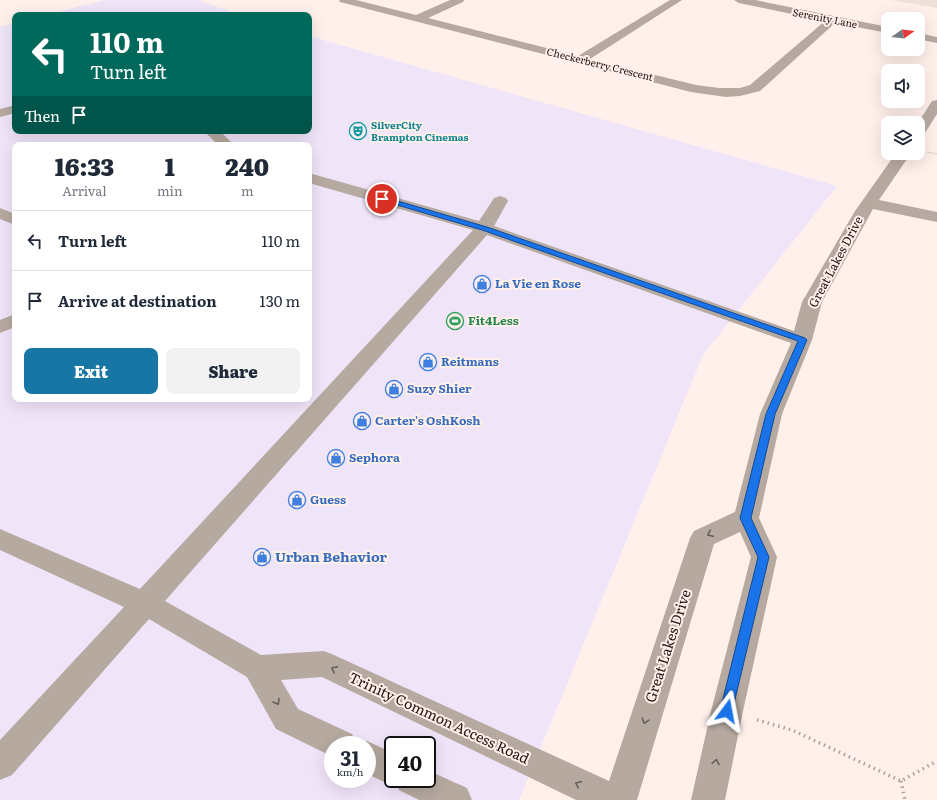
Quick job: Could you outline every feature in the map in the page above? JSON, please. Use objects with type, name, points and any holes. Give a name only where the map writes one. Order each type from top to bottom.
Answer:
[{"type":"street","name":"Checkerberry Crescent","points":[[344,0],[712,92],[729,94],[744,92],[755,88],[833,19]]},
{"type":"street","points":[[418,18],[459,0]]},
{"type":"street","points":[[581,60],[677,0]]},
{"type":"street","name":"Serenity Lane","points":[[739,0],[881,29]]},
{"type":"street","points":[[925,37],[937,40]]},
{"type":"street","points":[[925,122],[937,104]]},
{"type":"street","points":[[0,114],[12,110]]},
{"type":"street","points":[[214,134],[224,142]]},
{"type":"street","name":"Great Lakes Drive","points":[[620,800],[703,538],[746,518],[770,414],[802,340],[812,302],[863,211],[899,160]]},
{"type":"street","points":[[312,179],[484,228],[802,340]]},
{"type":"street","points":[[0,764],[484,228],[500,201]]},
{"type":"street","points":[[869,203],[937,217]]},
{"type":"street","points":[[0,213],[12,219]]},
{"type":"street","points":[[0,327],[12,321]]},
{"type":"street","points":[[708,800],[727,711],[764,557],[746,518]]},
{"type":"street","points":[[0,539],[146,604],[258,668],[287,719],[324,737]]},
{"type":"street","name":"Trinity Common Access Road","points":[[258,668],[324,664],[613,800]]},
{"type":"street","points":[[430,788],[455,800]]},
{"type":"path","points":[[727,711],[792,730],[901,781]]},
{"type":"path","points":[[901,781],[937,761]]},
{"type":"path","points":[[901,781],[905,800]]},
{"type":"shaded area","points":[[105,0],[198,0],[232,12],[58,12]]},
{"type":"shaded area","points":[[891,0],[937,0],[937,8]]},
{"type":"shaded area","points":[[12,24],[12,134],[312,134],[312,37],[837,186],[703,355],[519,800],[0,800],[0,27]]},
{"type":"place","name":"SilverCity Brampton Cinemas","points":[[358,131]]},
{"type":"place","name":"La Vie en Rose","points":[[482,284]]},
{"type":"place","name":"Fit4Less","points":[[455,321]]},
{"type":"place","name":"Reitmans","points":[[428,362]]},
{"type":"place","name":"Suzy Shier","points":[[394,389]]},
{"type":"place","name":"Carter's OshKosh","points":[[362,421]]},
{"type":"place","name":"Sephora","points":[[336,458]]},
{"type":"place","name":"Guess","points":[[297,500]]},
{"type":"place","name":"Urban Behavior","points":[[262,557]]},
{"type":"route","points":[[382,199],[484,228],[802,340],[770,414],[746,518],[764,557],[727,711]]}]
